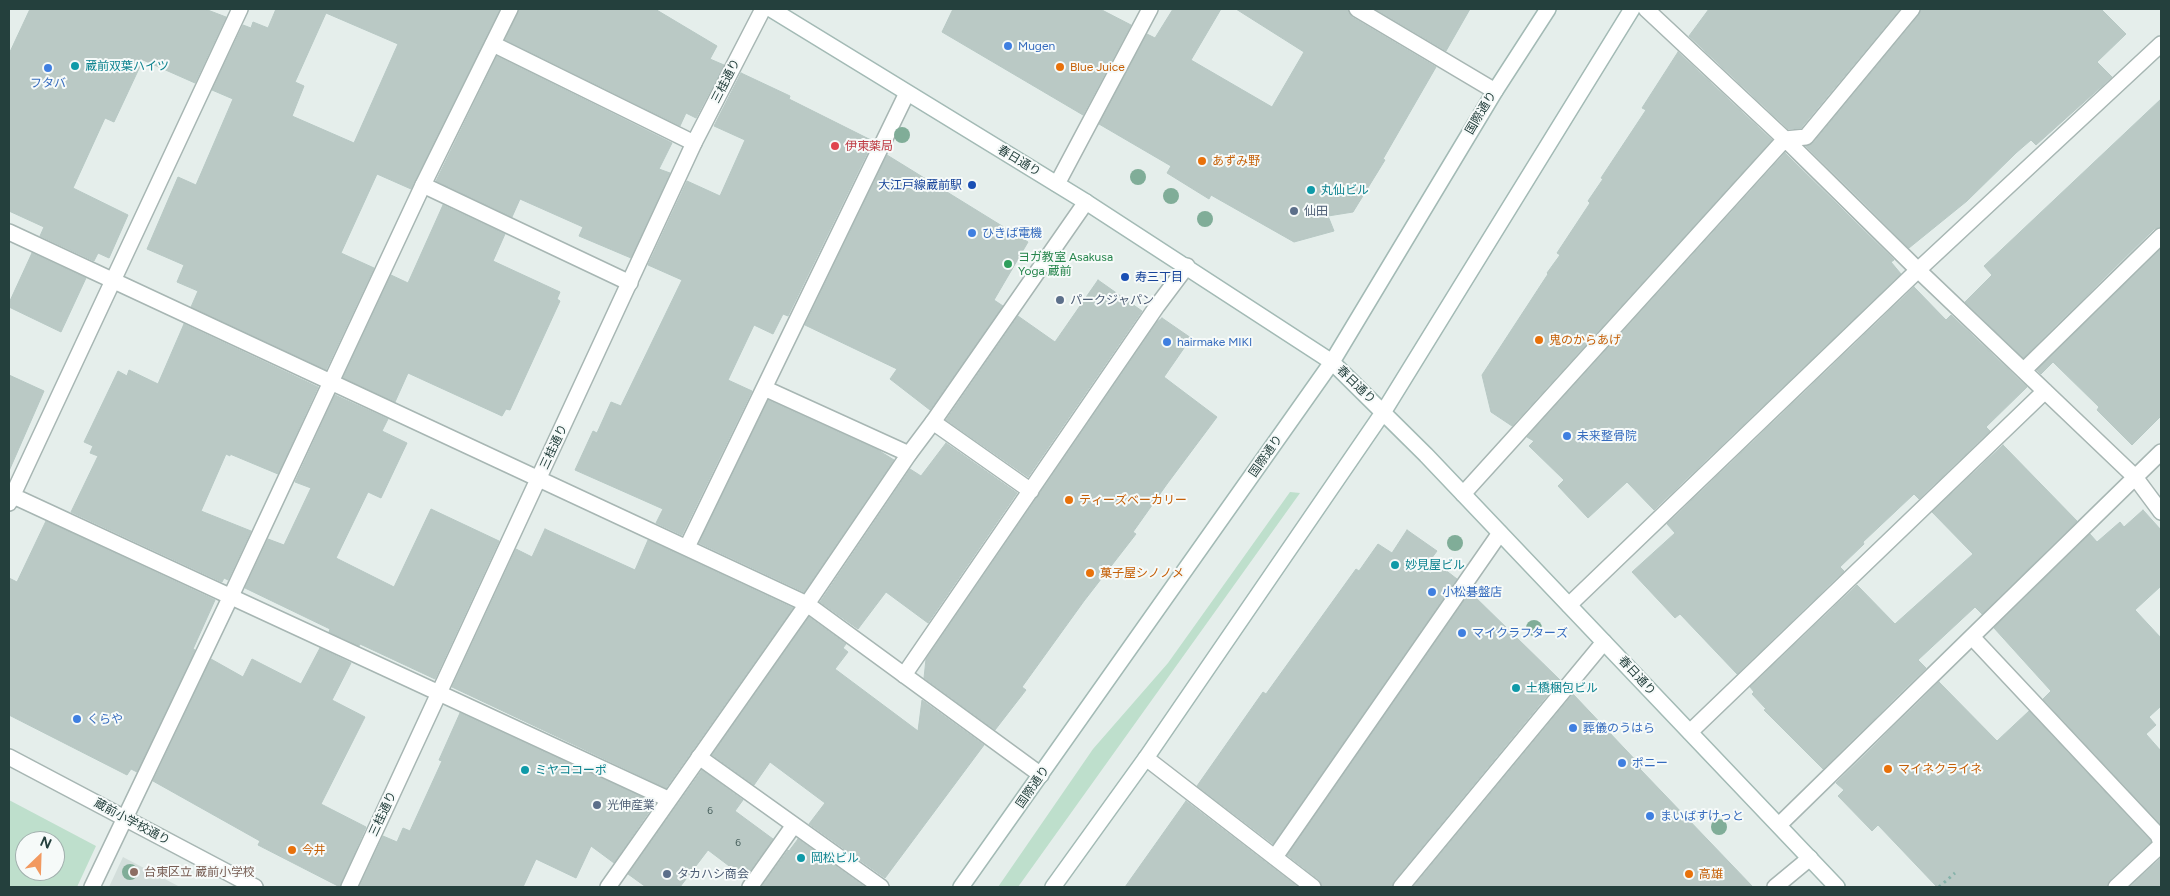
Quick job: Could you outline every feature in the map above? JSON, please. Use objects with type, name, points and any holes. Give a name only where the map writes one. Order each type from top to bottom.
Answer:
[{"type":"street","points":[[240,9],[114,282],[10,498],[231,596],[668,799]]},
{"type":"street","points":[[92,887],[231,596],[423,185],[510,9]]},
{"type":"street","name":"三桂通り","points":[[349,887],[694,143],[763,9]]},
{"type":"street","name":"春日通り","points":[[771,9],[1086,202],[1332,362],[1384,411],[1837,887]]},
{"type":"street","points":[[1057,184],[1150,9]]},
{"type":"street","points":[[1357,9],[1495,91]]},
{"type":"street","name":"国際通り","points":[[961,887],[1332,362],[1495,91],[1548,9]]},
{"type":"street","points":[[1053,887],[1146,758],[1384,411],[1632,9]]},
{"type":"street","points":[[1646,9],[2135,477],[2161,512]]},
{"type":"street","points":[[1463,494],[1784,139],[1806,137],[1912,9]]},
{"type":"street","points":[[493,44],[694,143]]},
{"type":"street","points":[[1569,605],[1918,270],[2161,44]]},
{"type":"street","points":[[687,547],[907,92]]},
{"type":"street","points":[[423,185],[630,283]]},
{"type":"street","points":[[608,887],[668,799],[807,604],[908,454],[933,422],[1086,202]]},
{"type":"street","points":[[9,232],[807,604],[1041,775]]},
{"type":"street","points":[[2024,370],[2161,236]]},
{"type":"street","points":[[904,675],[1157,306],[1187,266]]},
{"type":"street","points":[[764,388],[908,454]]},
{"type":"street","points":[[1690,732],[2045,391]]},
{"type":"street","points":[[933,422],[1030,491]]},
{"type":"street","points":[[1779,826],[2161,452]]},
{"type":"street","points":[[1275,857],[1500,533]]},
{"type":"street","points":[[1972,637],[2158,835],[2161,844],[2116,887]]},
{"type":"street","points":[[1401,887],[1604,642]]},
{"type":"street","name":"蔵前小学校通り","points":[[9,757],[255,887]]},
{"type":"street","points":[[699,757],[881,887]]},
{"type":"street","points":[[1146,758],[1314,887]]},
{"type":"street","points":[[750,887],[794,825]]},
{"type":"street","points":[[1775,887],[1810,858]]},
{"type":"path","points":[[1939,887],[1956,873]]},
{"type":"shaded area","name":"台東区立 蔵前小学校","points":[[123,857],[180,887],[109,887]]},
{"type":"green space","points":[[1290,492],[1300,493],[1018,887],[998,887],[1093,749],[1168,663]]},
{"type":"green space","points":[[9,800],[96,846],[77,887],[9,887]]},
{"type":"building","points":[[30,9],[205,9],[226,17],[195,83],[143,60],[114,122],[105,118],[73,188],[128,215],[109,258],[98,253],[94,261],[40,236],[44,227],[9,211],[9,54]]},
{"type":"building","points":[[276,9],[500,9],[411,189],[377,174],[341,253],[374,268],[326,370],[191,307],[198,291],[177,282],[184,265],[147,249],[178,177],[196,185],[233,99],[212,90],[243,25],[251,28],[253,22],[268,28]],"holes":[[[326,13],[398,44],[354,143],[292,116],[304,86],[295,82]]]},
{"type":"building","points":[[519,9],[655,9],[717,46],[710,59],[724,65],[696,118],[686,113],[680,126],[505,40]]},
{"type":"building","points":[[953,9],[1100,9],[1131,25],[1083,115],[942,32]]},
{"type":"building","points":[[1173,9],[1221,9],[1191,60],[1272,107],[1304,52],[1236,9],[1348,9],[1352,17],[1436,67],[1383,159],[1385,160],[1353,212],[1328,216],[1334,231],[1294,242],[1211,195],[1209,199],[1167,173],[1171,166],[1099,124],[1147,34],[1155,38]]},
{"type":"building","points":[[1375,9],[1470,9],[1446,51]]},
{"type":"building","points":[[1709,9],[1900,9],[1801,128],[1788,129],[1689,36]]},
{"type":"building","points":[[1921,9],[2101,9],[2126,34],[2097,62],[2112,77],[2036,145],[2031,140],[1967,201],[1909,248],[1806,146],[1813,143],[1919,15]]},
{"type":"building","points":[[1678,52],[1772,140],[1512,426],[1491,412],[1482,375],[1560,255],[1557,253],[1590,203],[1588,201],[1603,179],[1601,178],[1646,110],[1642,108]]},
{"type":"building","points":[[497,56],[672,143],[659,169],[670,173],[631,258],[579,236],[583,227],[520,199],[512,217],[436,181]]},
{"type":"building","points":[[741,73],[790,96],[789,99],[873,141],[788,316],[783,314],[773,334],[754,325],[728,380],[752,391],[682,535],[656,523],[663,509],[575,470],[593,431],[597,433],[611,402],[621,406],[682,280],[648,265],[687,181],[720,196],[745,140],[714,126]]},
{"type":"building","points":[[2161,99],[2161,227],[2154,229],[2023,358],[1965,302],[1992,275],[1984,266]]},
{"type":"building","points":[[1785,153],[1894,260],[1891,262],[1901,274],[1654,510],[1627,482],[1588,518],[1558,486],[1564,480],[1529,446],[1534,441],[1527,437]]},
{"type":"building","points":[[887,155],[1028,242],[994,300],[1003,306],[930,410],[890,379],[897,369],[805,325]]},
{"type":"building","points":[[443,205],[505,234],[493,261],[560,292],[557,299],[560,301],[510,410],[506,409],[502,416],[408,373],[395,402],[343,378],[391,275],[408,283]]},
{"type":"building","points":[[2161,249],[2161,416],[2132,445],[2097,410],[2099,407],[2053,362],[2041,374],[2037,370]]},
{"type":"building","points":[[32,253],[86,278],[61,332],[9,307],[9,303]]},
{"type":"building","points":[[1098,280],[1142,311],[1028,477],[946,420],[1018,316],[1055,342]]},
{"type":"building","points":[[1914,287],[1946,320],[1951,315],[2027,387],[1986,427],[1990,431],[1919,499],[1914,494],[1863,542],[1864,544],[1840,567],[1844,571],[1737,674],[1680,614],[1675,618],[1632,572],[1675,533],[1667,524]]},
{"type":"building","points":[[1162,318],[1191,338],[1164,377],[1217,417],[1133,532],[1136,534],[1084,601],[1022,687],[1026,690],[995,730],[924,678],[926,659],[1157,322]]},
{"type":"building","points":[[184,324],[318,387],[278,474],[226,454],[201,511],[251,531],[228,580],[224,578],[222,582],[71,512],[98,456],[90,453],[93,446],[84,442],[118,371],[127,376],[129,370],[158,384]]},
{"type":"building","points":[[9,375],[44,391],[9,471]]},
{"type":"building","points":[[335,395],[388,419],[382,431],[407,443],[381,498],[368,492],[336,558],[394,587],[431,509],[499,541],[435,679],[360,644],[359,646],[329,632],[330,629],[245,588],[268,539],[284,545],[311,488],[295,482]]},
{"type":"building","points":[[768,400],[878,450],[894,460],[804,592],[699,543]]},
{"type":"building","points":[[946,443],[1017,493],[928,623],[886,592],[858,629],[820,602],[910,469],[921,476]]},
{"type":"building","points":[[2003,445],[2077,521],[1982,614],[1975,607],[1918,660],[1926,668],[1823,769],[1764,710],[1766,709],[1752,694],[1754,692],[1750,687],[1857,585],[1895,624],[1973,554],[1932,512]]},
{"type":"building","points":[[2143,510],[2161,530],[2161,586],[2135,610],[2161,638],[2161,706],[2149,717],[2156,725],[2146,734],[2161,751],[2161,825],[2043,699],[2051,691],[1994,628],[2090,534],[2097,542],[2120,522],[2124,527]]},
{"type":"building","points":[[46,521],[215,600],[193,649],[195,650],[137,772],[131,769],[127,775],[9,715],[9,578],[17,582]]},
{"type":"building","points":[[545,529],[635,570],[648,540],[793,608],[666,788],[452,687],[516,549],[532,557]]},
{"type":"building","points":[[1407,530],[1437,551],[1431,559],[1457,579],[1273,844],[1197,786],[1263,692],[1266,694],[1356,569],[1359,571],[1378,544],[1392,553]]},
{"type":"building","points":[[1470,592],[1560,680],[1394,881],[1392,887],[1322,887],[1319,880],[1287,855]]},
{"type":"building","points":[[809,617],[846,644],[843,648],[848,652],[835,669],[918,731],[922,700],[984,745],[885,878],[809,824],[825,803],[770,762],[754,785],[712,755]]},
{"type":"building","points":[[320,648],[351,663],[332,700],[365,717],[321,804],[366,827],[340,887],[258,845],[260,841],[153,781],[211,659],[243,677],[252,659],[301,684]]},
{"type":"building","points":[[1939,682],[1997,741],[2029,711],[2151,842],[2110,880],[2107,887],[1937,887],[1878,825],[1872,831],[1838,796],[1844,790],[1836,783]]},
{"type":"building","points":[[1573,694],[1642,767],[1640,769],[1753,887],[1413,887]]},
{"type":"building","points":[[460,713],[655,803],[614,863],[591,846],[576,878],[536,859],[523,887],[359,887],[383,836],[397,842],[403,828],[410,831],[442,761],[439,760]]},
{"type":"building","points":[[702,770],[743,800],[735,811],[773,839],[745,878],[708,850],[680,887],[646,887],[628,874]]},
{"type":"building","points":[[1186,801],[1298,887],[1125,887]]},
{"type":"building","name":"岡松ビル","points":[[798,839],[865,887],[761,887]]},
{"type":"building","points":[[2161,858],[2161,887],[2129,887]]},
{"type":"place","name":"Mugen","points":[[1008,46]]},
{"type":"place","name":"蔵前双葉ハイツ","points":[[75,66]]},
{"type":"place","name":"Blue Juice","points":[[1060,67]]},
{"type":"place","name":"フタバ","points":[[48,68]]},
{"type":"place","name":"伊東薬局","points":[[835,146]]},
{"type":"place","name":"あずみ野","points":[[1202,161]]},
{"type":"place","name":"大江戸線蔵前駅","points":[[972,185]]},
{"type":"place","name":"丸仙ビル","points":[[1311,190]]},
{"type":"place","name":"仙田","points":[[1294,211]]},
{"type":"place","name":"ひきば電機","points":[[972,233]]},
{"type":"place","name":"ヨガ教室 Asakusa Yoga 蔵前","points":[[1008,264]]},
{"type":"place","name":"寿三丁目","points":[[1125,277]]},
{"type":"place","name":"パークジャパン","points":[[1060,300]]},
{"type":"place","name":"鬼のからあげ","points":[[1539,340]]},
{"type":"place","name":"hairmake MIKI","points":[[1167,342]]},
{"type":"place","name":"未来整骨院","points":[[1567,436]]},
{"type":"place","name":"ティーズベーカリー","points":[[1069,500]]},
{"type":"place","name":"妙見屋ビル","points":[[1395,565]]},
{"type":"place","name":"菓子屋シノノメ","points":[[1090,573]]},
{"type":"place","name":"小松碁盤店","points":[[1432,592]]},
{"type":"place","name":"マイクラフターズ","points":[[1462,633]]},
{"type":"place","name":"土橋梱包ビル","points":[[1516,688]]},
{"type":"place","name":"くらや","points":[[77,719]]},
{"type":"place","name":"葬儀のうはら","points":[[1573,728]]},
{"type":"place","name":"ポニー","points":[[1622,763]]},
{"type":"place","name":"マイネクライネ","points":[[1888,769]]},
{"type":"place","name":"ミヤココーポ","points":[[525,770]]},
{"type":"place","name":"光伸産業","points":[[597,805]]},
{"type":"place","name":"まいばすけっと","points":[[1650,816]]},
{"type":"place","name":"今井","points":[[292,850]]},
{"type":"place","name":"岡松ビル","points":[[801,858]]},
{"type":"place","name":"台東区立 蔵前小学校","points":[[134,872]]},
{"type":"place","name":"タカハシ商会","points":[[667,874]]},
{"type":"place","name":"高雄","points":[[1689,874]]}]
